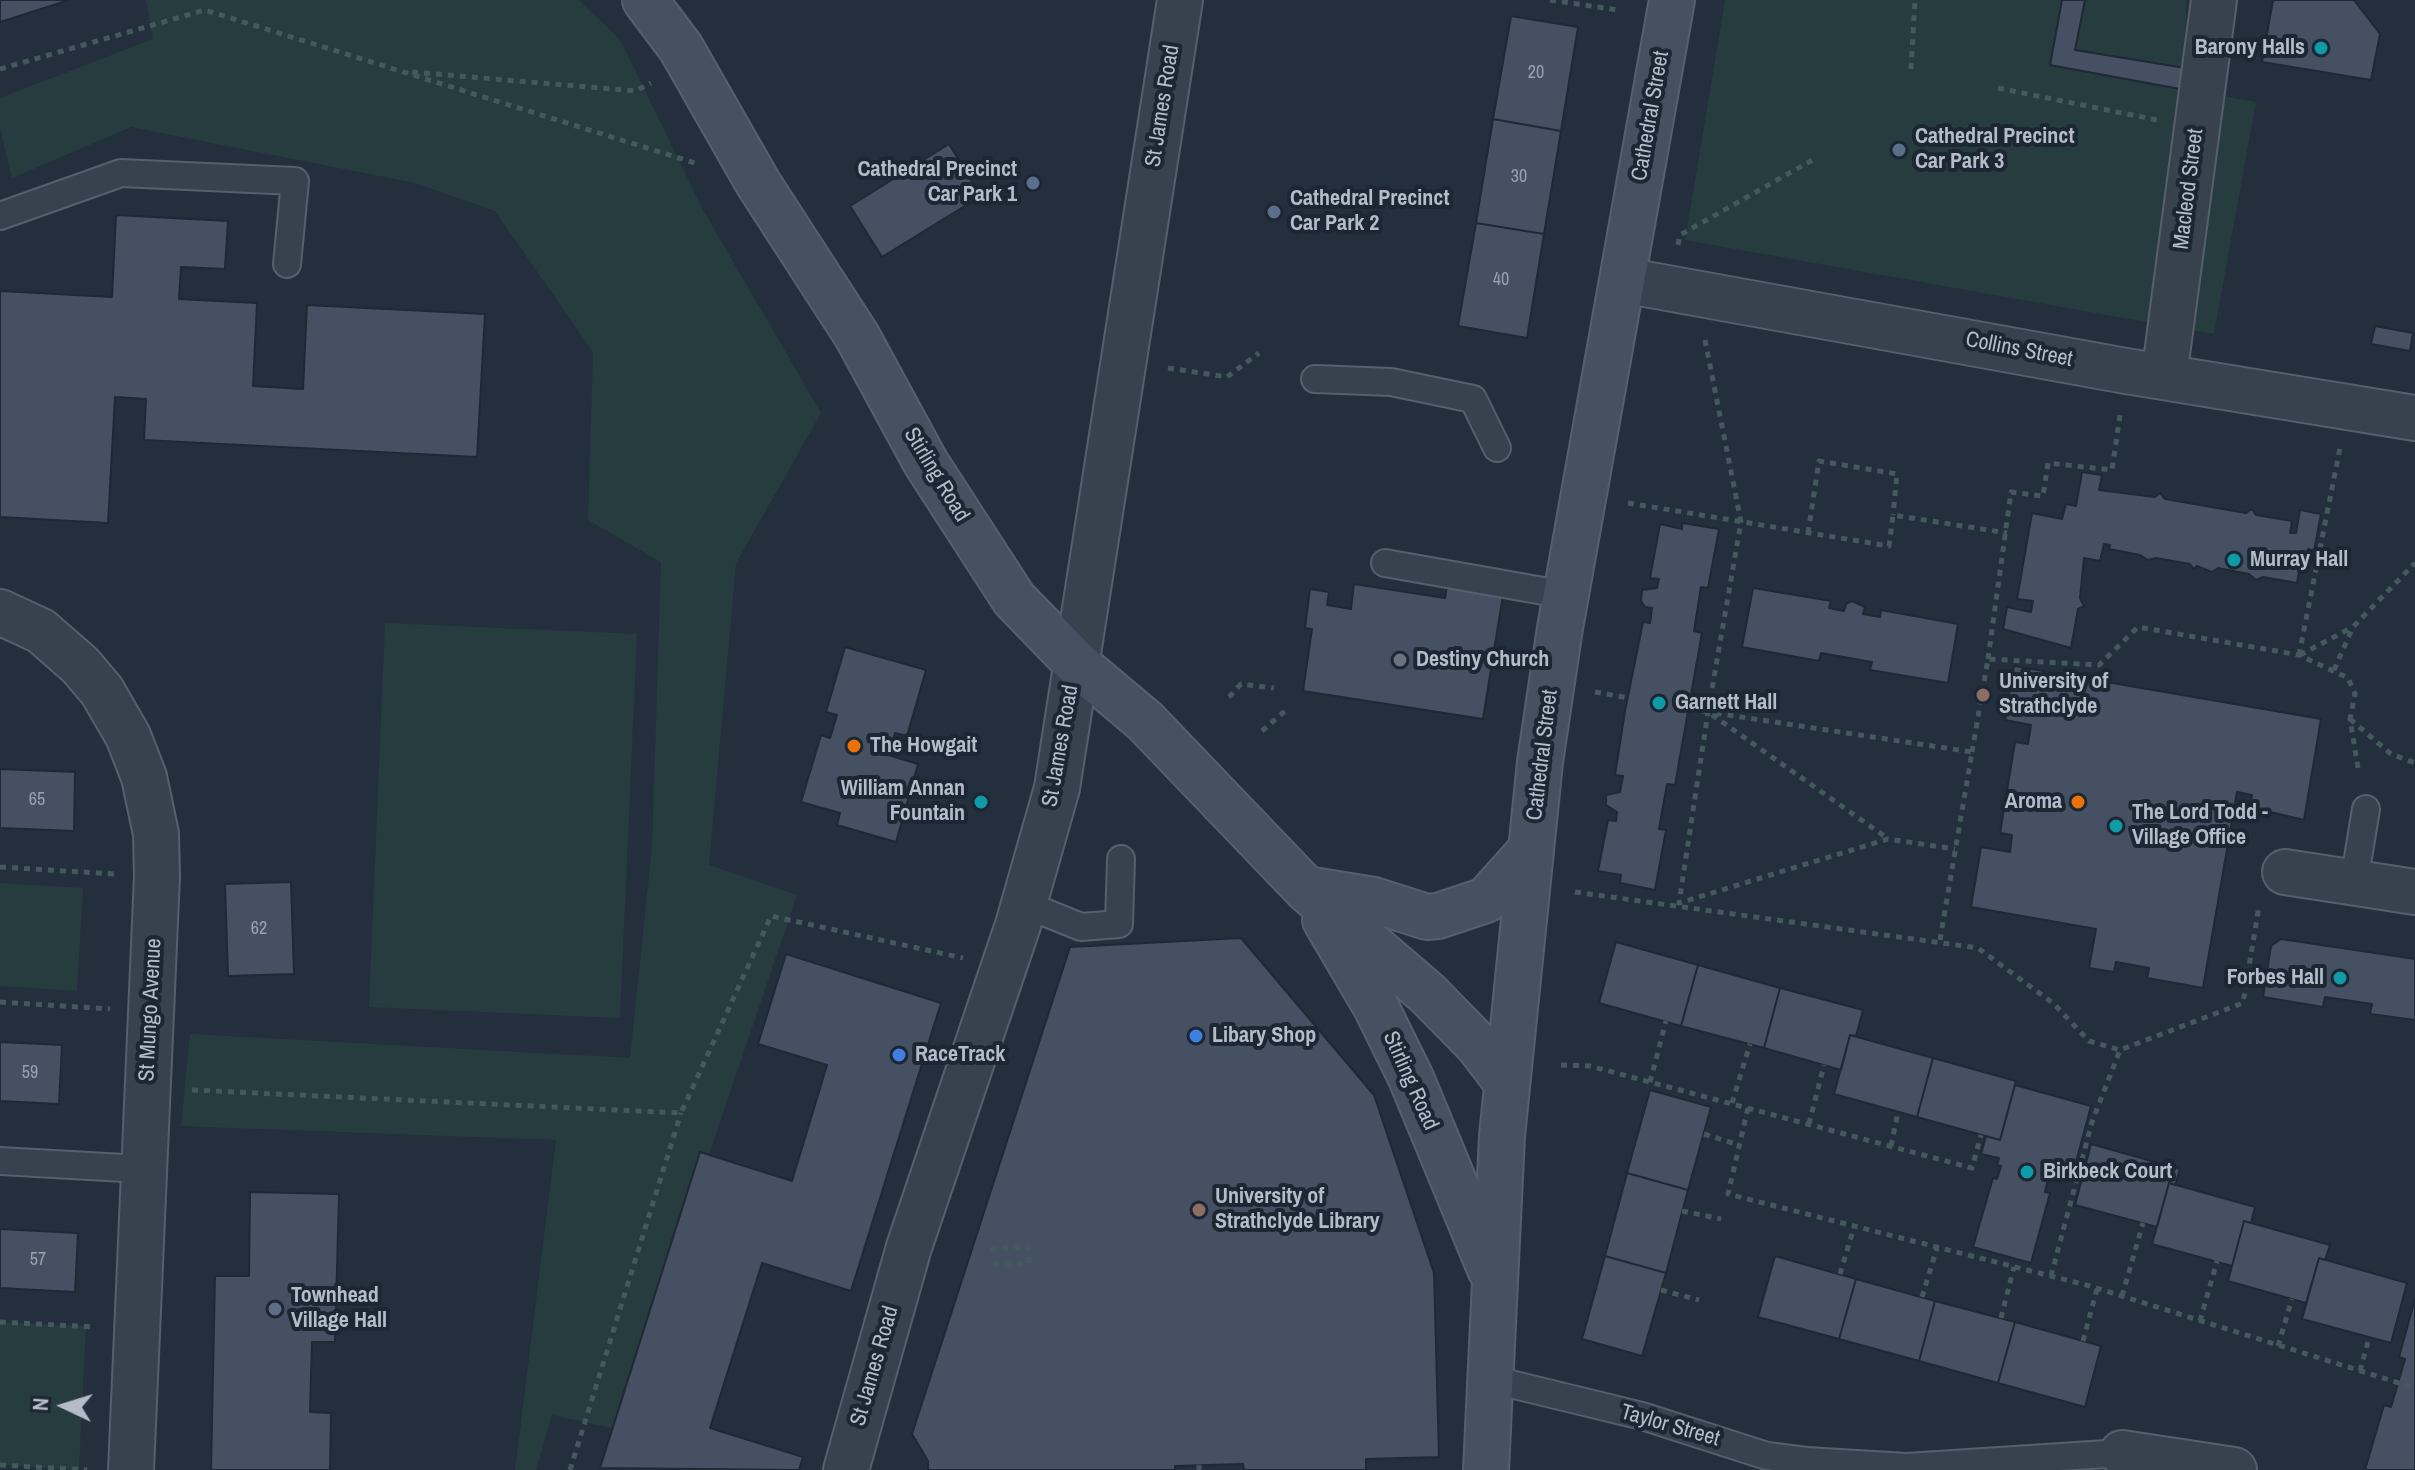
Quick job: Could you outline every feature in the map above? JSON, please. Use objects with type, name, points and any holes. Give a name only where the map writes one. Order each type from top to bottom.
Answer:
[{"type":"street","name":"Stirling Road","points":[[645,0],[690,63],[758,183],[857,336],[926,463],[1014,599],[1076,663],[1145,721],[1306,889],[1428,994],[1478,1045],[1507,1083]]},
{"type":"street","name":"St James Road","points":[[846,1470],[909,1247],[1004,967],[1057,788],[1180,0]]},
{"type":"street","name":"Cathedral Street","points":[[1486,1470],[1507,1083],[1540,762],[1566,595],[1671,0]]},
{"type":"street","name":"Macleod Street","points":[[2145,374],[2197,128],[2214,0]]},
{"type":"street","name":"Collins Street","points":[[1623,280],[2145,374],[2415,418]]},
{"type":"street","name":"St Mungo Avenue","points":[[0,612],[41,631],[80,665],[102,691],[128,736],[144,777],[156,834],[157,876],[131,1470]]},
{"type":"street","points":[[1306,889],[1374,900],[1427,917],[1438,916],[1486,900],[1531,850]]},
{"type":"street","points":[[2285,872],[2415,892]]},
{"type":"street","name":"Stirling Road","points":[[1306,889],[1375,1005],[1411,1078],[1496,1283]]},
{"type":"street","name":"Taylor Street","points":[[2122,1453],[2234,1470]]},
{"type":"lane","points":[[0,216],[121,173],[295,181],[287,264]]},
{"type":"lane","points":[[1315,379],[1391,382],[1473,399],[1497,448]]},
{"type":"lane","points":[[1385,563],[1566,595]]},
{"type":"lane","points":[[2354,882],[2366,809]]},
{"type":"lane","points":[[1024,904],[1081,927],[1119,924],[1121,859]]},
{"type":"lane","points":[[0,1161],[142,1169]]},
{"type":"lane","name":"Taylor Street","points":[[1490,1379],[1642,1416],[1767,1463],[1907,1467],[2062,1465],[2122,1453]]},
{"type":"path","points":[[1550,0],[1618,10]]},
{"type":"path","points":[[1911,69],[1915,0]]},
{"type":"path","points":[[0,69],[205,10],[758,183]]},
{"type":"path","points":[[401,71],[635,91],[690,63]]},
{"type":"path","points":[[1998,88],[2197,128]]},
{"type":"path","points":[[1678,246],[1680,235],[1816,158]]},
{"type":"path","points":[[1679,903],[1741,522],[1695,293]]},
{"type":"path","points":[[1159,367],[1227,377],[1259,353]]},
{"type":"path","points":[[1940,940],[1988,659],[2011,492],[2043,496],[2048,463],[2112,470],[2145,374]]},
{"type":"path","points":[[2299,655],[2348,407]]},
{"type":"path","points":[[1628,503],[1741,522],[1808,533],[1889,546],[1897,474],[1819,461],[1808,533]]},
{"type":"path","points":[[1893,515],[2007,533]]},
{"type":"path","points":[[2299,655],[2353,627],[2415,563]]},
{"type":"path","points":[[1988,659],[2099,665],[2138,627],[2299,655],[2348,678],[2355,694],[2350,719],[2366,809]]},
{"type":"path","points":[[2334,670],[2353,627]]},
{"type":"path","points":[[1229,697],[1241,684],[1274,688]]},
{"type":"path","points":[[1595,692],[1629,698]]},
{"type":"path","points":[[1689,709],[1972,752]]},
{"type":"path","points":[[1262,731],[1285,711]]},
{"type":"path","points":[[1708,712],[1888,839]]},
{"type":"path","points":[[2350,719],[2391,754],[2415,763]]},
{"type":"path","points":[[1679,903],[1888,839],[1955,849]]},
{"type":"path","points":[[0,867],[157,876]]},
{"type":"path","points":[[1575,892],[1679,903],[1978,948],[2054,1004],[2089,1041],[2120,1050],[2243,1003],[2258,910]]},
{"type":"path","points":[[570,1470],[681,1113],[771,916],[1004,967]]},
{"type":"path","points":[[0,1002],[151,1012]]},
{"type":"path","points":[[1650,1082],[1666,1021]]},
{"type":"path","points":[[1732,1103],[1750,1044]]},
{"type":"path","points":[[2051,1276],[2092,1122],[2120,1050]]},
{"type":"path","points":[[1561,1065],[1590,1066],[1972,1168],[1981,1135]]},
{"type":"path","points":[[1809,1124],[1824,1065]]},
{"type":"path","points":[[147,1088],[681,1113]]},
{"type":"path","points":[[1748,1108],[1728,1194],[2122,1296],[2415,1388]]},
{"type":"path","points":[[1891,1146],[1898,1112]]},
{"type":"path","points":[[1704,1134],[1739,1145]]},
{"type":"path","points":[[1682,1211],[1721,1219]]},
{"type":"path","points":[[2122,1296],[2143,1223]]},
{"type":"path","points":[[1840,1274],[1854,1227]]},
{"type":"path","points":[[990,1249],[1028,1247],[1029,1263],[990,1265]]},
{"type":"path","points":[[1922,1297],[1937,1248]]},
{"type":"path","points":[[2200,1321],[2217,1261]]},
{"type":"path","points":[[2001,1318],[2014,1267]]},
{"type":"path","points":[[2083,1341],[2097,1289]]},
{"type":"path","points":[[1661,1290],[1699,1300]]},
{"type":"path","points":[[2278,1346],[2292,1299]]},
{"type":"path","points":[[0,1322],[137,1328]]},
{"type":"path","points":[[2360,1371],[2369,1338]]},
{"type":"path","points":[[0,1465],[90,1470]]},
{"type":"green space","points":[[146,0],[579,0],[621,41],[702,208],[821,413],[736,563],[709,865],[797,895],[616,1429],[552,1415],[536,1470],[515,1470],[556,1140],[181,1126],[190,1034],[630,1058],[652,847],[661,562],[588,520],[593,352],[495,211],[415,183],[131,127],[12,178],[0,128],[0,98],[153,39]]},
{"type":"green space","points":[[1725,0],[2062,0],[2051,65],[2256,102],[2214,334],[1685,240]]},
{"type":"green space","points":[[2085,0],[2186,0],[2186,68],[2075,50]]},
{"type":"green space","points":[[385,623],[637,634],[620,1018],[369,1007]]},
{"type":"green space","points":[[0,883],[83,888],[77,991],[0,986]]},
{"type":"green space","points":[[0,1322],[86,1326],[79,1470],[0,1465]]},
{"type":"building","points":[[0,0],[69,0],[0,22]]},
{"type":"building","points":[[2062,0],[2085,0],[2075,50],[2191,69],[2191,91],[2050,65]]},
{"type":"building","name":"Barony Halls","points":[[2273,0],[2354,0],[2380,34],[2371,80],[2262,62]]},
{"type":"building","points":[[1511,16],[1578,27],[1561,131],[1493,119]]},
{"type":"building","points":[[1493,119],[1561,131],[1544,234],[1476,223]]},
{"type":"building","points":[[949,144],[981,196],[882,257],[850,206]]},
{"type":"building","points":[[116,215],[228,221],[225,269],[181,267],[179,299],[257,303],[253,386],[303,389],[307,305],[485,314],[477,457],[144,440],[146,399],[115,397],[108,523],[0,517],[0,291],[112,297]]},
{"type":"building","points":[[1476,223],[1544,234],[1527,338],[1458,326]]},
{"type":"building","points":[[2375,326],[2413,333],[2410,351],[2371,344]]},
{"type":"building","name":"Murray Hall","points":[[2082,472],[2102,475],[2099,490],[2155,497],[2160,493],[2165,499],[2246,513],[2252,509],[2256,515],[2292,521],[2290,533],[2296,533],[2300,510],[2321,514],[2314,551],[2308,549],[2307,557],[2302,556],[2297,583],[2263,577],[2256,580],[2249,574],[2218,568],[2212,572],[2197,566],[2194,569],[2190,564],[2156,558],[2148,560],[2140,555],[2109,549],[2110,545],[2104,544],[2100,561],[2084,558],[2080,598],[2084,606],[2078,609],[2071,648],[2003,629],[2007,607],[2031,612],[2033,601],[2017,599],[2032,513],[2062,519],[2066,504],[2076,506]]},
{"type":"building","name":"Garnett Hall","points":[[1682,523],[1719,529],[1708,588],[1701,587],[1694,631],[1702,633],[1675,785],[1667,784],[1659,829],[1666,830],[1655,890],[1620,883],[1621,875],[1598,871],[1608,820],[1616,821],[1617,812],[1606,805],[1606,795],[1620,792],[1623,776],[1615,775],[1625,711],[1643,622],[1650,623],[1652,608],[1645,607],[1641,601],[1642,590],[1657,588],[1659,579],[1650,578],[1660,524],[1682,529]]},
{"type":"building","name":"Destiny Church","points":[[1354,584],[1445,598],[1447,586],[1503,595],[1483,719],[1303,691],[1312,629],[1305,628],[1310,589],[1329,592],[1327,605],[1351,609]]},
{"type":"building","name":"Garnett Hall","points":[[1753,588],[1831,601],[1829,608],[1844,611],[1846,604],[1852,601],[1865,607],[1863,614],[1880,617],[1881,610],[1958,624],[1948,683],[1870,670],[1872,662],[1821,653],[1819,661],[1742,647]]},
{"type":"building","name":"The Howgait","points":[[845,647],[926,670],[907,736],[895,733],[888,755],[918,764],[896,842],[837,825],[840,813],[801,802],[821,735],[830,738],[837,715],[826,712]]},
{"type":"building","name":"The Lord Todd - Village Office","points":[[2014,666],[2321,719],[2304,820],[2250,807],[2252,795],[2237,792],[2203,988],[2147,978],[2149,968],[2116,962],[2114,972],[2089,968],[2096,929],[1971,907],[1981,847],[2010,852],[2012,835],[2000,833],[2015,742],[2028,744],[2031,725],[2005,720]]},
{"type":"building","points":[[0,769],[75,772],[74,831],[0,828]]},
{"type":"building","points":[[291,882],[294,974],[228,976],[225,884]]},
{"type":"building","name":"University of Strathclyde Library","points":[[1241,938],[1374,1095],[1434,1273],[1439,1457],[1366,1459],[1366,1470],[1244,1470],[1243,1464],[1175,1466],[1175,1470],[928,1470],[928,1461],[912,1434],[1070,947]]},
{"type":"building","name":"Forbes Hall","points":[[2281,939],[2415,959],[2415,1020],[2370,1014],[2372,1004],[2325,997],[2323,1007],[2263,997],[2271,946]]},
{"type":"building","points":[[1616,942],[1698,965],[1681,1026],[1599,1003]]},
{"type":"building","points":[[786,954],[941,1003],[851,1291],[762,1263],[710,1428],[803,1457],[799,1470],[600,1468],[700,1152],[792,1181],[827,1065],[758,1044]]},
{"type":"building","points":[[1698,965],[1780,988],[1764,1048],[1681,1026]]},
{"type":"building","points":[[1780,988],[1863,1010],[1856,1036],[1850,1035],[1841,1070],[1764,1048]]},
{"type":"building","points":[[1850,1035],[1933,1058],[1917,1117],[1834,1094]]},
{"type":"building","points":[[0,1042],[62,1045],[59,1104],[0,1101]]},
{"type":"building","name":"Birkbeck Court","points":[[1933,1058],[2016,1081],[2000,1140],[1917,1117]]},
{"type":"building","name":"Birkbeck Court","points":[[2015,1085],[2091,1106],[2075,1166],[2058,1161],[2053,1180],[2048,1179],[2045,1192],[2050,1193],[2031,1263],[1973,1247],[1993,1178],[1997,1179],[2001,1166],[1997,1165],[1999,1158],[1981,1154],[1986,1136],[2000,1140]]},
{"type":"building","points":[[1650,1090],[1711,1107],[1688,1190],[1627,1173]]},
{"type":"building","points":[[2091,1144],[2180,1169],[2175,1185],[2169,1183],[2157,1227],[2075,1205]]},
{"type":"building","points":[[1627,1173],[1688,1190],[1666,1273],[1605,1256]]},
{"type":"building","name":"Birkbeck Court","points":[[2169,1183],[2255,1207],[2251,1223],[2244,1221],[2232,1266],[2152,1244]]},
{"type":"building","name":"Townhead Village Hall","points":[[250,1192],[339,1194],[335,1342],[312,1342],[310,1412],[331,1413],[330,1470],[211,1470],[215,1276],[249,1276]]},
{"type":"building","points":[[2244,1221],[2330,1245],[2325,1260],[2319,1258],[2306,1303],[2228,1281]]},
{"type":"building","points":[[0,1229],[78,1233],[75,1292],[0,1288]]},
{"type":"building","points":[[1605,1256],[1666,1273],[1642,1356],[1582,1339]]},
{"type":"building","points":[[1775,1256],[1856,1279],[1839,1339],[1758,1317]]},
{"type":"building","points":[[2319,1258],[2407,1283],[2391,1343],[2302,1319]]},
{"type":"building","points":[[1856,1279],[1935,1301],[1919,1361],[1839,1339]]},
{"type":"building","points":[[2415,1299],[2415,1470],[2365,1470],[2384,1405],[2391,1407],[2405,1359],[2399,1357]]},
{"type":"building","points":[[1935,1301],[2015,1322],[1998,1383],[1919,1361]]},
{"type":"building","points":[[2015,1322],[2101,1346],[2085,1407],[1998,1383]]},
{"type":"place","name":"Barony Halls","points":[[2321,48]]},
{"type":"place","name":"Cathedral Precinct Car Park 3","points":[[1899,150]]},
{"type":"place","name":"Cathedral Precinct Car Park 1","points":[[1033,183]]},
{"type":"place","name":"Cathedral Precinct Car Park 2","points":[[1274,212]]},
{"type":"place","name":"Murray Hall","points":[[2234,560]]},
{"type":"place","name":"Destiny Church","points":[[1400,660]]},
{"type":"place","name":"University of Strathclyde","points":[[1983,695]]},
{"type":"place","name":"Garnett Hall","points":[[1659,703]]},
{"type":"place","name":"The Howgait","points":[[854,746]]},
{"type":"place","name":"William Annan Fountain","points":[[981,802]]},
{"type":"place","name":"Aroma","points":[[2078,802]]},
{"type":"place","name":"The Lord Todd - Village Office","points":[[2116,826]]},
{"type":"place","name":"Forbes Hall","points":[[2340,978]]},
{"type":"place","name":"Libary Shop","points":[[1196,1036]]},
{"type":"place","name":"RaceTrack","points":[[899,1055]]},
{"type":"place","name":"Birkbeck Court","points":[[2027,1172]]},
{"type":"place","name":"University of Strathclyde Library","points":[[1199,1210]]},
{"type":"place","name":"Townhead Village Hall","points":[[275,1309]]}]
